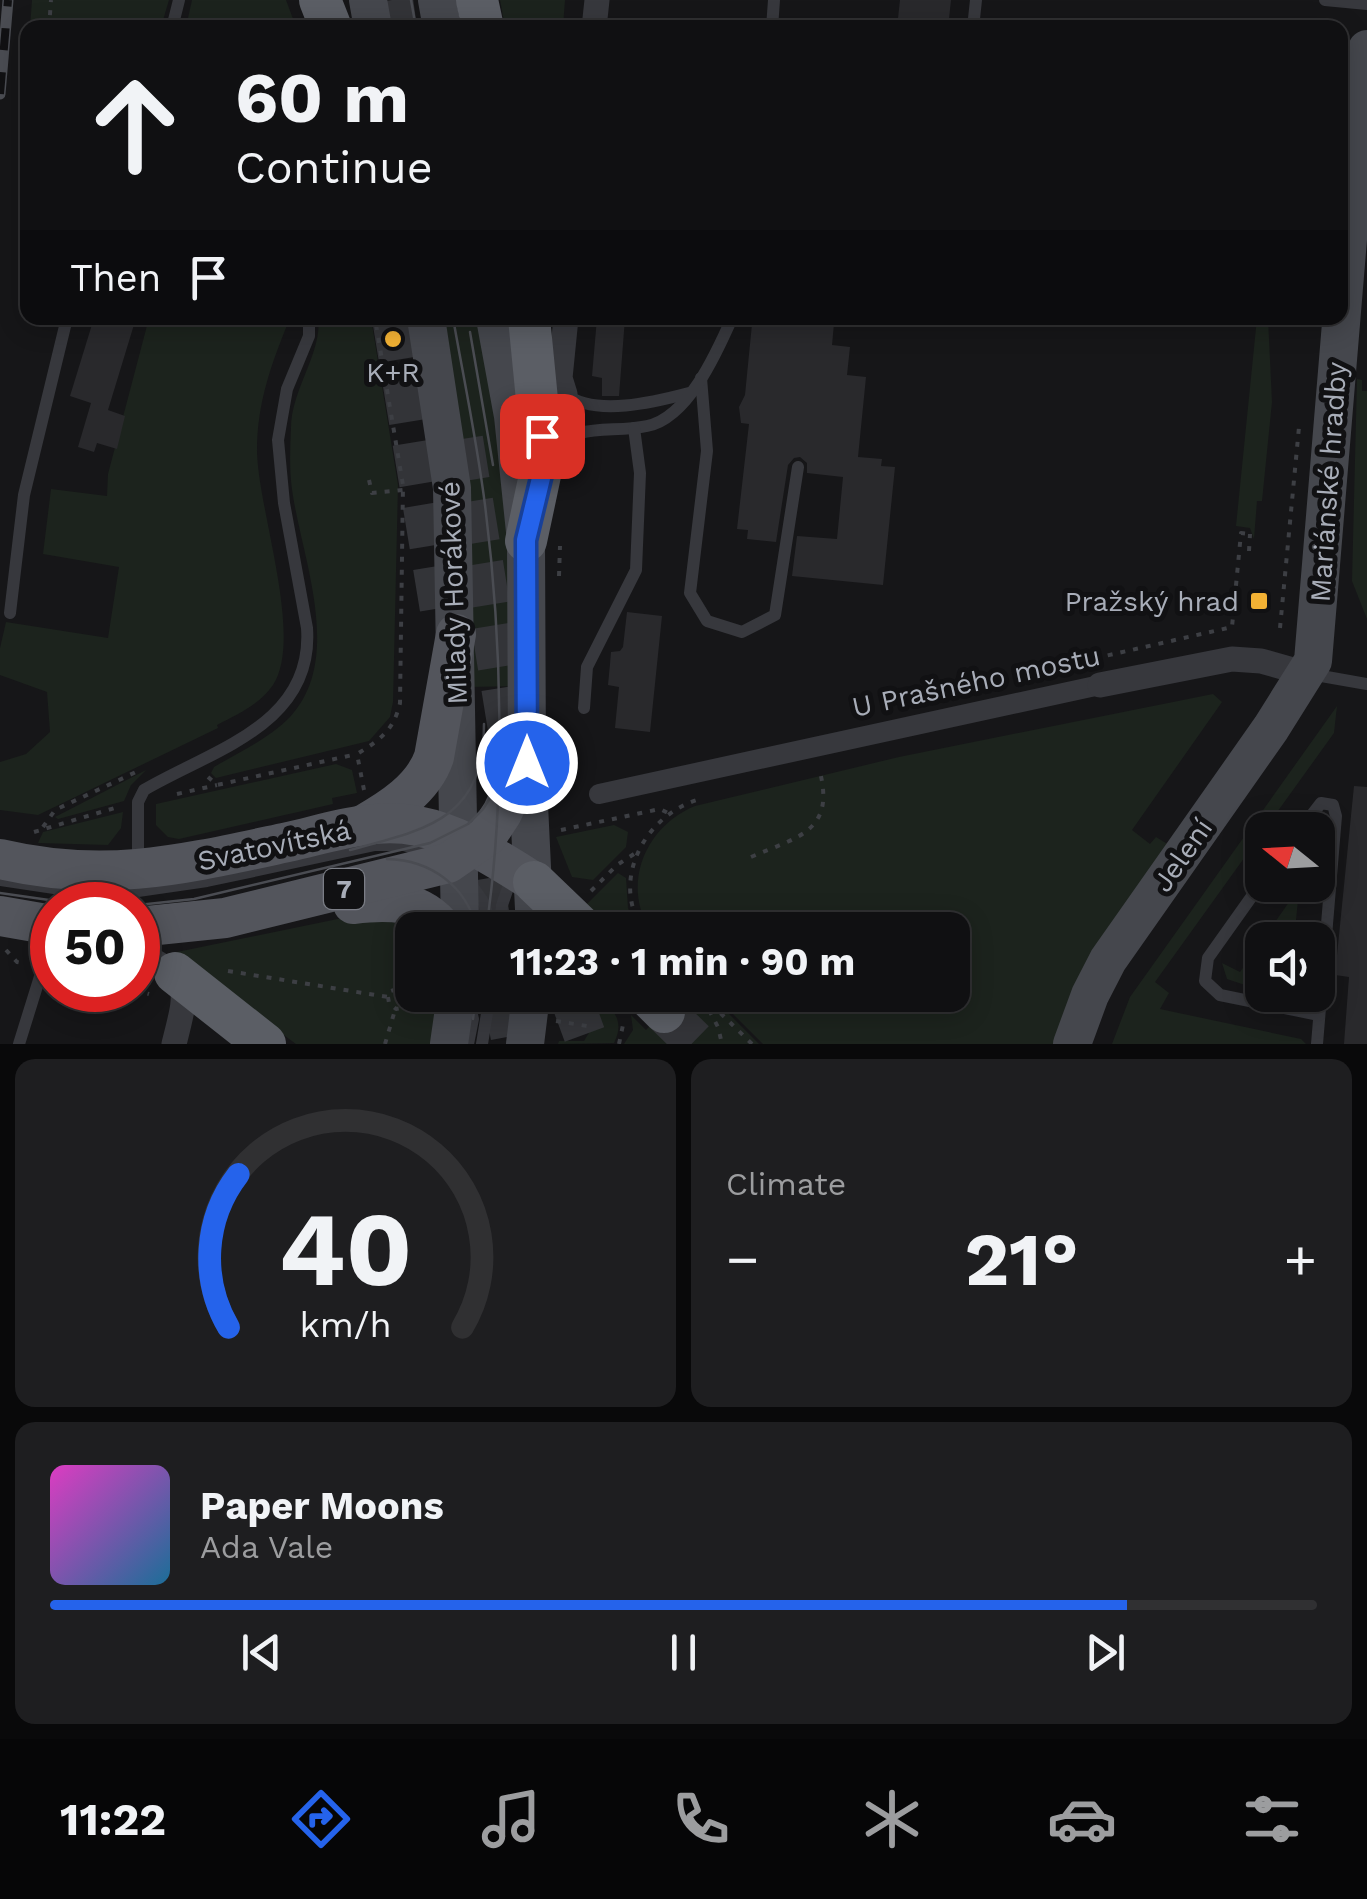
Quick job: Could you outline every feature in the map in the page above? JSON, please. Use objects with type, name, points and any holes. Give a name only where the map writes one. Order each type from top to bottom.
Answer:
[{"type":"highway","points":[[526,540],[543,461],[530,325]]},
{"type":"highway","points":[[524,876],[583,912]]},
{"type":"highway","points":[[165,984],[265,1044]]},
{"type":"main road","name":"Mariánské hradby","points":[[1348,241],[1367,50]]},
{"type":"main road","name":"Milady Horákové","points":[[427,325],[452,488],[460,912]]},
{"type":"main road","points":[[496,325],[513,416],[526,540],[527,730],[540,833],[524,876],[531,912]]},
{"type":"main road","name":"Mariánské hradby","points":[[1308,674],[1318,632],[1341,325]]},
{"type":"main road","points":[[363,808],[398,802],[428,772],[456,634]]},
{"type":"main road","name":"Jelení","points":[[1072,1044],[1108,960],[1308,674]]},
{"type":"main road","points":[[461,856],[486,836],[508,801],[522,762],[527,730]]},
{"type":"main road","name":"Svatovítská","points":[[18,885],[74,871],[138,871],[363,808],[416,826],[461,856]]},
{"type":"main road","points":[[461,856],[524,876]]},
{"type":"main road","name":"Svatovítská","points":[[160,925],[225,918],[461,856]]},
{"type":"main road","points":[[225,918],[377,901],[400,902],[424,912]]},
{"type":"main road","points":[[445,1012],[449,1044]]},
{"type":"main road","points":[[525,1044],[541,1012]]},
{"type":"street","points":[[565,325],[560,378],[565,394]]},
{"type":"street","name":"U Prašného mostu","points":[[599,794],[1232,659],[1262,661],[1308,674]]},
{"type":"street","points":[[160,978],[183,1000],[174,1044]]},
{"type":"lane","points":[[1325,0],[1367,4]]},
{"type":"lane","points":[[10,614],[24,495],[65,325]]},
{"type":"lane","points":[[138,871],[138,802],[142,792],[273,717],[294,692],[305,662],[307,628],[284,503],[278,440],[287,388],[309,336],[308,325]]},
{"type":"lane","points":[[543,461],[558,444],[578,431],[651,426],[676,411],[717,354],[729,325]]},
{"type":"lane","points":[[701,378],[707,450],[690,593],[708,621],[742,632],[775,615],[798,467]]},
{"type":"lane","points":[[565,394],[581,402],[630,406],[691,392]]},
{"type":"lane","points":[[584,708],[587,668],[636,570],[640,473],[634,428]]},
{"type":"lane","name":"U Prašného mostu","points":[[1308,674],[1367,684]]},
{"type":"lane","points":[[1315,812],[1321,804],[1333,805],[1335,812]]},
{"type":"lane","points":[[18,885],[88,892],[152,890],[388,844],[461,856],[488,912]]},
{"type":"lane","points":[[500,912],[524,876]]},
{"type":"lane","points":[[1248,902],[1208,958],[1205,981],[1220,994],[1319,1015]]},
{"type":"lane","points":[[1317,1044],[1329,902]]},
{"type":"lane","points":[[19,1044],[30,1009]]},
{"type":"lane","points":[[468,1044],[471,1012]]},
{"type":"lane","points":[[482,1044],[487,1012]]},
{"type":"path","points":[[162,797],[356,754],[395,725],[400,703],[403,490],[376,325]]},
{"type":"path","points":[[1280,628],[1300,414]]},
{"type":"path","points":[[369,480],[372,493],[403,490]]},
{"type":"path","points":[[1057,667],[1232,627],[1241,533],[1250,534],[1249,551]]},
{"type":"path","points":[[356,754],[363,808]]},
{"type":"path","points":[[198,761],[217,785]]},
{"type":"path","points":[[18,885],[42,827],[55,810],[140,770]]},
{"type":"path","points":[[751,858],[794,838],[818,820],[826,798],[820,772]]},
{"type":"path","points":[[634,912],[630,889],[637,852],[654,825],[668,813],[696,800]]},
{"type":"path","points":[[42,827],[123,806]]},
{"type":"path","points":[[540,833],[660,809],[668,813]]},
{"type":"path","points":[[586,912],[617,865],[637,852]]},
{"type":"path","points":[[219,970],[388,997]]},
{"type":"path","points":[[160,985],[165,984]]},
{"type":"path","points":[[395,990],[388,997],[395,1007]]},
{"type":"path","points":[[384,1044],[395,1011]]},
{"type":"path","points":[[553,1012],[588,1026]]},
{"type":"path","points":[[619,1012],[625,1026],[619,1044]]},
{"type":"path","points":[[697,1012],[718,1027],[722,1044]]},
{"type":"path","points":[[699,1012],[752,1044]]},
{"type":"shaded area","points":[[32,0],[169,0],[163,20],[31,20]]},
{"type":"shaded area","points":[[192,0],[286,0],[293,20],[188,20]]},
{"type":"shaded area","points":[[500,0],[565,0],[564,20],[504,20]]},
{"type":"shaded area","points":[[147,325],[287,325],[267,383],[257,451],[282,606],[281,664],[273,685],[218,728],[38,815],[0,810],[0,762],[26,754],[50,732],[47,692],[0,675],[0,648],[6,622],[108,638],[119,567],[43,554],[51,489],[107,496],[108,474]]},
{"type":"shaded area","points":[[318,325],[372,325],[398,485],[390,717],[369,741],[216,778],[211,773],[214,767],[264,738],[290,717],[306,694],[314,668],[316,611],[293,496],[290,454],[292,414]]},
{"type":"shaded area","points":[[439,325],[482,325],[499,420],[517,686],[468,687]]},
{"type":"shaded area","points":[[1256,325],[1268,325],[1272,402],[1254,539],[1250,528],[1236,526]]},
{"type":"shaded area","points":[[1357,379],[1362,380],[1362,391],[1367,391],[1367,619],[1352,581]]},
{"type":"shaded area","points":[[1213,694],[1222,702],[1132,830],[1150,844],[1156,837],[1169,845],[1055,1044],[763,1044],[731,1012],[970,1012],[970,912],[642,912],[638,894],[643,858],[663,827],[695,806],[899,757]]},
{"type":"shaded area","points":[[1337,706],[1334,733],[1277,812],[1262,812]]},
{"type":"shaded area","points":[[336,764],[352,770],[357,793],[332,798],[333,804],[179,839],[168,837],[156,825],[156,804]]},
{"type":"shaded area","points":[[146,770],[131,785],[124,801],[55,817]]},
{"type":"shaded area","points":[[123,812],[121,828],[108,845],[38,843],[43,832]]},
{"type":"shaded area","points":[[614,825],[628,832],[626,847],[593,880],[572,877],[556,837]]},
{"type":"shaded area","points":[[1245,835],[1245,857],[1155,982],[1169,993],[1160,1009],[1301,1039],[1306,1044],[1112,1044],[1130,997]]},
{"type":"shaded area","points":[[618,873],[626,878],[629,912],[595,912],[587,904]]},
{"type":"shaded area","points":[[1289,902],[1298,902],[1296,922],[1275,922]]},
{"type":"shaded area","points":[[357,915],[395,923],[395,1012],[436,1012],[431,1044],[296,1044],[172,953]]},
{"type":"shaded area","points":[[1222,963],[1240,972],[1245,965],[1245,985],[1227,979]]},
{"type":"shaded area","points":[[584,1012],[613,1012],[618,1022],[614,1043],[558,1044],[584,1041],[593,1026]]},
{"type":"shaded area","points":[[663,1012],[727,1012],[759,1044],[624,1044],[633,1030],[631,1015],[646,1030]]},
{"type":"building","points":[[900,0],[951,0],[949,20],[898,20]]},
{"type":"building","points":[[92,325],[134,325],[108,410],[125,416],[117,449],[97,443],[94,452],[78,447],[91,403],[70,396]]},
{"type":"building","points":[[596,325],[624,325],[619,396],[602,396],[602,378],[592,376]]},
{"type":"building","points":[[752,325],[834,325],[832,345],[850,347],[847,375],[866,377],[858,457],[882,459],[881,466],[895,467],[883,585],[792,576],[797,536],[837,539],[843,477],[807,473],[807,463],[800,457],[788,465],[776,542],[747,539],[748,530],[737,529],[749,424],[741,423],[739,407],[745,395]]},
{"type":"building","points":[[627,612],[662,616],[650,732],[615,728],[619,687],[608,685],[611,652],[623,647]]},
{"type":"building","points":[[1354,786],[1367,787],[1367,1044],[1344,1044],[1349,977],[1335,975]]},
{"type":"tunnel","points":[[392,0],[395,20]]},
{"type":"tunnel","points":[[394,325],[444,628]]},
{"type":"tunnel","points":[[462,439],[517,779]]},
{"type":"tunnel","points":[[472,817],[488,912]]},
{"type":"tunnel","points":[[507,1012],[513,1044]]},
{"type":"tunnel","points":[[576,1012],[588,1044]]},
{"type":"tunnel","points":[[664,1012],[697,1044]]},
{"type":"tram line","points":[[411,0],[415,20]]},
{"type":"tram line","points":[[454,325],[482,481],[495,609],[499,773],[488,912]]},
{"type":"tram line","points":[[470,332],[493,465]]},
{"type":"tram line","points":[[350,850],[427,826],[462,800],[474,781],[484,724]]},
{"type":"tram line","points":[[160,903],[194,899],[430,843],[468,824],[497,787]]},
{"type":"tram line","points":[[387,859],[418,864],[445,878],[471,912]]},
{"type":"tram line","points":[[0,893],[30,897]]},
{"type":"tram line","points":[[473,1019],[474,1012]]},
{"type":"railway","points":[[0,94],[8,0]]},
{"type":"place","name":"K+R","points":[[393,339]]},
{"type":"place","name":"Pražský hrad","points":[[1259,601]]},
{"type":"route","points":[[527,763],[526,540],[542,474],[542,436]]}]
